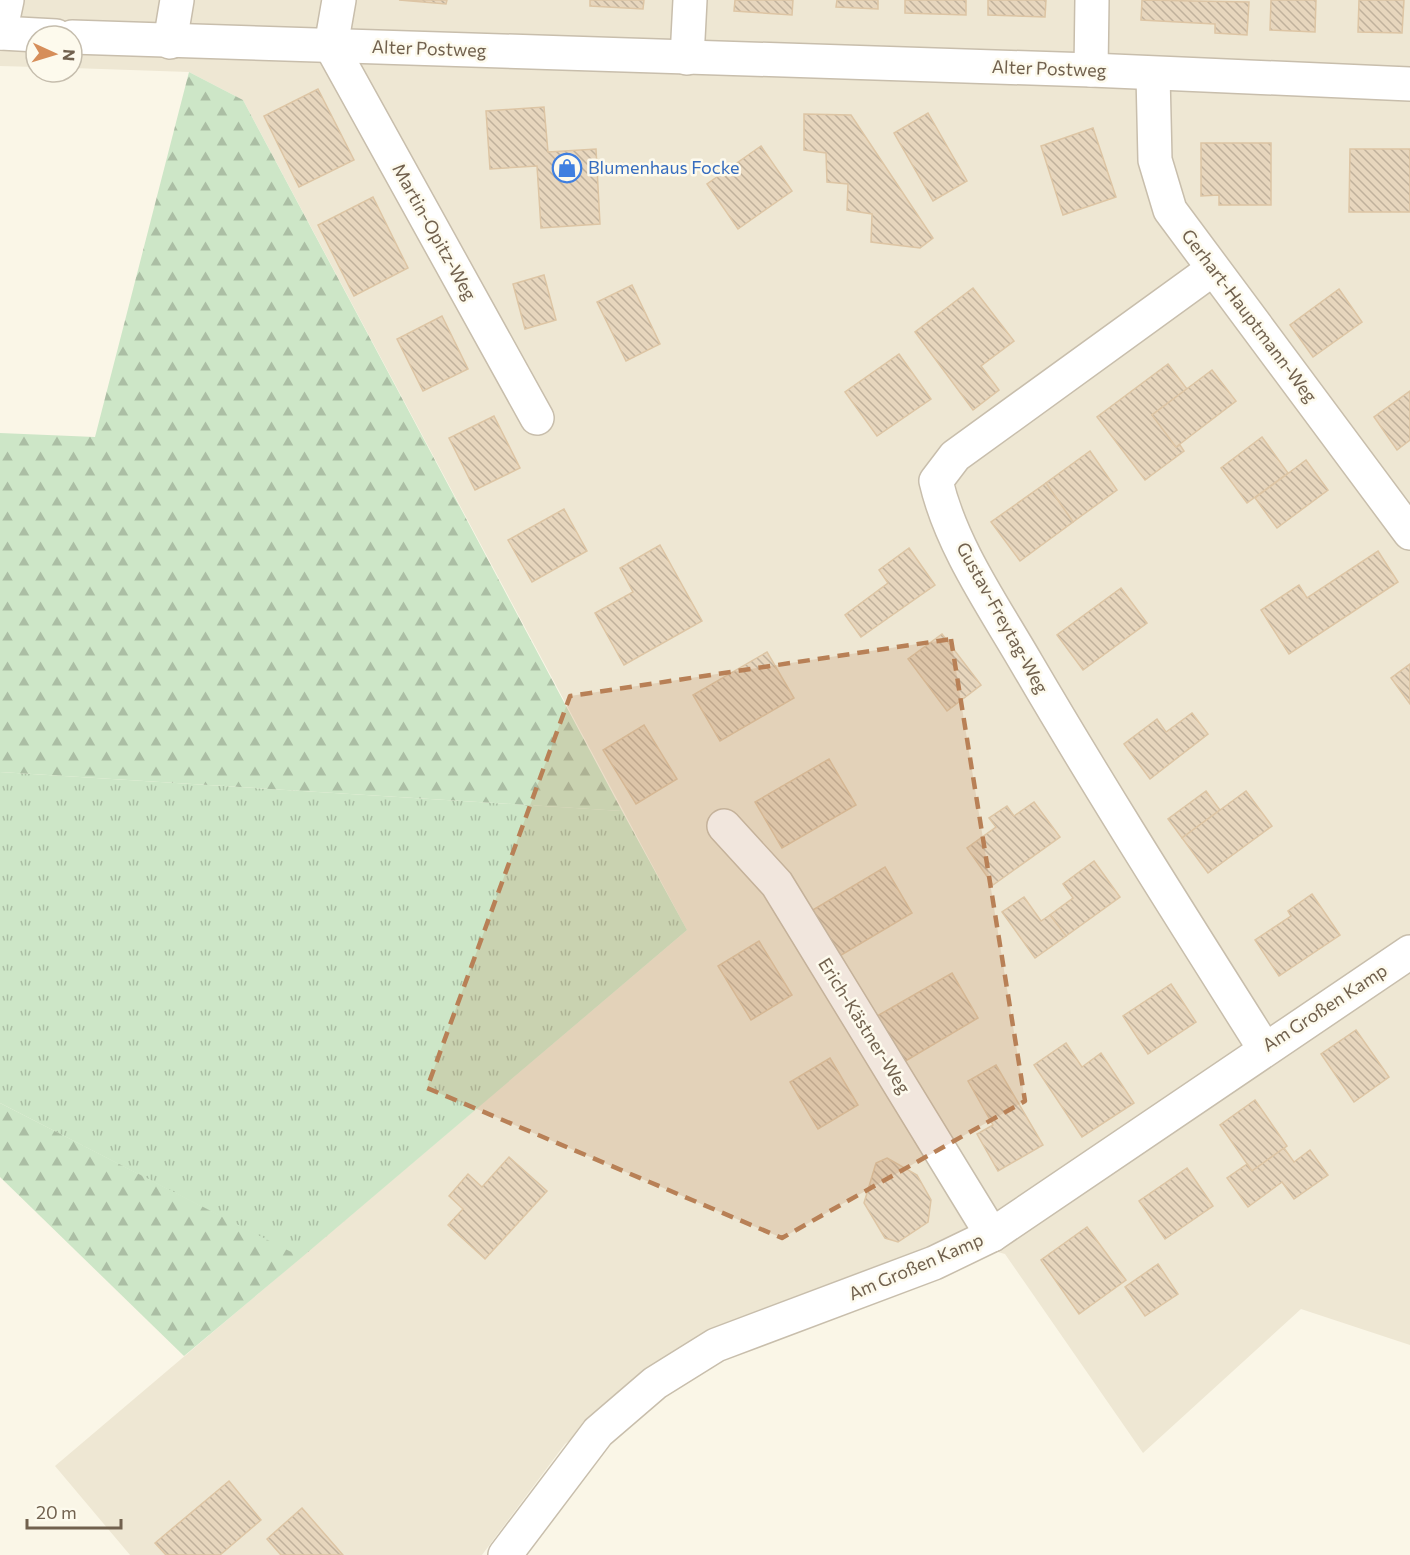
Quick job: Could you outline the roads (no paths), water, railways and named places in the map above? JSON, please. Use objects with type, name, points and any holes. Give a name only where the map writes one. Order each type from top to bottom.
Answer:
[{"type":"street","points":[[7,0],[0,33],[24,34]]},
{"type":"street","points":[[170,42],[177,0]]},
{"type":"street","points":[[331,46],[339,0]]},
{"type":"street","points":[[687,58],[690,0]]},
{"type":"street","points":[[1091,70],[1092,0]]},
{"type":"street","name":"Alter Postweg","points":[[84,38],[1091,70],[1153,75],[1410,84]]},
{"type":"street","name":"Martin-Opitz-Weg","points":[[331,46],[537,418]]},
{"type":"street","name":"Gerhart-Hauptmann-Weg","points":[[1153,75],[1155,160],[1170,210],[1410,533]]},
{"type":"street","name":"Gustav-Freytag-Weg","points":[[1213,269],[955,456],[936,481],[941,505],[992,603],[1088,768],[1264,1048]]},
{"type":"street","name":"Erich-Kästner-Weg","points":[[724,826],[777,884],[992,1235]]},
{"type":"street","name":"Am Großen Kamp","points":[[505,1555],[598,1432],[656,1383],[716,1345],[934,1263],[992,1235],[1264,1048],[1408,958]]},
{"type":"place","name":"Blumenhaus Focke","points":[[567,168]]}]
